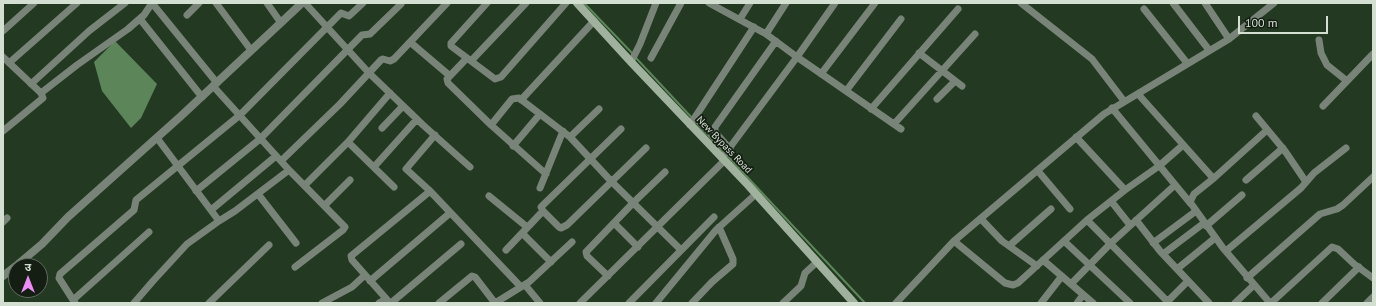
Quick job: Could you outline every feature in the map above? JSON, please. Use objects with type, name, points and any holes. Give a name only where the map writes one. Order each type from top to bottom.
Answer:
[{"type":"main road","name":"New Bypass Road","points":[[577,3],[594,21],[634,57],[726,155],[756,194],[854,303]]},
{"type":"street","points":[[3,31],[34,3]]},
{"type":"street","points":[[9,63],[77,3]]},
{"type":"street","points":[[31,84],[89,31],[125,3]]},
{"type":"street","points":[[40,93],[118,37],[140,18],[152,3],[260,139],[344,225],[345,228],[295,268]]},
{"type":"street","points":[[187,15],[199,3]]},
{"type":"street","points":[[216,3],[251,50]]},
{"type":"street","points":[[267,3],[281,23]]},
{"type":"street","points":[[25,258],[42,244],[68,217],[202,97],[302,3]]},
{"type":"street","points":[[305,3],[369,73],[470,167]]},
{"type":"street","points":[[149,232],[73,302],[59,278],[60,274],[134,210],[136,200],[240,115],[341,13],[349,16],[362,3]]},
{"type":"street","points":[[211,210],[278,158],[383,59],[392,60],[447,3]]},
{"type":"street","points":[[487,3],[451,43],[452,47],[492,77],[497,79],[566,3]]},
{"type":"street","points":[[525,3],[469,60],[447,79],[448,83],[491,126],[546,174]]},
{"type":"street","points":[[634,57],[656,3]]},
{"type":"street","points":[[650,58],[681,3]]},
{"type":"street","points":[[709,3],[740,18],[766,34],[901,129]]},
{"type":"street","points":[[740,18],[750,3]]},
{"type":"street","points":[[766,34],[786,3]]},
{"type":"street","points":[[580,303],[658,227],[726,155],[835,3]]},
{"type":"street","points":[[821,74],[875,3]]},
{"type":"street","points":[[1021,3],[1092,60],[1124,101]]},
{"type":"street","points":[[1173,3],[1209,50]]},
{"type":"street","points":[[1206,3],[1229,39]]},
{"type":"street","points":[[896,303],[954,241],[1112,108],[1229,39],[1274,3]]},
{"type":"street","points":[[196,191],[260,139],[363,34],[368,35],[373,33],[402,4]]},
{"type":"street","points":[[871,108],[958,9]]},
{"type":"street","points":[[1144,9],[1187,63]]},
{"type":"street","points":[[140,18],[202,97]]},
{"type":"street","points":[[846,91],[901,19]]},
{"type":"street","points":[[521,100],[594,21]]},
{"type":"street","points":[[693,121],[754,27]]},
{"type":"street","points":[[894,124],[975,34]]},
{"type":"street","points":[[1319,40],[1321,53],[1327,65],[1347,80]]},
{"type":"street","points":[[726,155],[715,132],[715,127],[776,41]]},
{"type":"street","points":[[410,42],[450,76]]},
{"type":"street","points":[[919,53],[962,86]]},
{"type":"street","points":[[1323,106],[1373,54]]},
{"type":"street","points":[[3,58],[43,97],[43,100],[3,131]]},
{"type":"street","points":[[937,99],[955,81]]},
{"type":"street","points":[[305,185],[348,142],[390,93]]},
{"type":"street","points":[[1138,94],[1213,178]]},
{"type":"street","points":[[491,126],[512,99],[516,98],[521,100],[570,137],[611,181],[681,250]]},
{"type":"street","points":[[382,128],[403,106]]},
{"type":"street","points":[[1112,108],[1191,204],[1215,238],[1247,278],[1271,303],[1332,247],[1338,249],[1358,268],[1373,278]]},
{"type":"street","points":[[570,137],[599,109]]},
{"type":"street","points":[[513,146],[540,114]]},
{"type":"street","points":[[1256,116],[1283,148],[1306,182]]},
{"type":"street","points":[[374,167],[417,119]]},
{"type":"street","points":[[620,129],[543,205],[541,209],[559,227],[564,227],[646,148]]},
{"type":"street","points":[[1191,204],[1190,200],[1194,194],[1267,130]]},
{"type":"street","points":[[540,188],[563,131]]},
{"type":"street","points":[[435,136],[406,169],[429,190],[540,303]]},
{"type":"street","points":[[1076,137],[1125,190]]},
{"type":"street","points":[[157,138],[177,167],[219,220]]},
{"type":"street","points":[[348,142],[394,187]]},
{"type":"street","points":[[954,241],[1005,283],[1013,285],[1018,283],[1087,220],[1125,190],[1159,166],[1183,145]]},
{"type":"street","points":[[1246,180],[1283,148]]},
{"type":"street","points":[[1226,252],[1301,188],[1314,173],[1346,148]]},
{"type":"street","points":[[134,303],[182,250],[196,237],[219,220],[235,211],[289,170]]},
{"type":"street","points":[[1038,171],[1070,208]]},
{"type":"street","points":[[608,276],[586,254],[588,250],[665,172]]},
{"type":"street","points":[[1247,278],[1320,214],[1343,205],[1373,177]]},
{"type":"street","points":[[325,205],[350,180]]},
{"type":"street","points":[[1071,284],[1111,243],[1175,185]]},
{"type":"street","points":[[389,302],[352,260],[351,256],[428,193],[429,190]]},
{"type":"street","points":[[258,194],[296,243]]},
{"type":"street","points":[[656,303],[719,227],[756,194]]},
{"type":"street","points":[[1163,254],[1205,224],[1242,194]]},
{"type":"street","points":[[489,196],[525,230],[551,262]]},
{"type":"street","points":[[1111,201],[1209,303]]},
{"type":"street","points":[[1010,246],[1051,209]]},
{"type":"street","points":[[506,250],[543,211]]},
{"type":"street","points":[[1153,243],[1196,211]]},
{"type":"street","points":[[322,303],[368,278],[450,213]]},
{"type":"street","points":[[629,303],[714,217]]},
{"type":"street","points":[[981,219],[1002,241],[1037,266]]},
{"type":"street","points":[[1087,220],[1168,302],[1188,281]]},
{"type":"street","points":[[614,223],[638,247]]},
{"type":"street","points":[[692,303],[712,282],[733,264],[733,259],[719,227]]},
{"type":"street","points":[[1177,269],[1215,238]]},
{"type":"street","points":[[1064,241],[1130,303]]},
{"type":"street","points":[[439,303],[472,276],[475,277],[495,303],[523,286],[572,242]]},
{"type":"street","points":[[379,303],[389,302],[461,244]]},
{"type":"street","points":[[209,303],[269,245]]},
{"type":"street","points":[[1043,260],[1093,303]]},
{"type":"street","points":[[783,303],[801,286],[805,273],[817,262]]},
{"type":"street","points":[[1322,303],[1358,268]]},
{"type":"street","points":[[1041,303],[1062,276]]},
{"type":"street","points":[[1235,303],[1254,285]]},
{"type":"street","points":[[1076,303],[1083,295]]},
{"type":"street","points":[[1367,303],[1373,297]]},
{"type":"shaded area","points":[[115,41],[157,84],[141,118],[131,128],[102,91],[94,62]]},
{"type":"waterway","points":[[584,3],[633,54]]},
{"type":"waterway","points":[[636,58],[865,303]]}]
